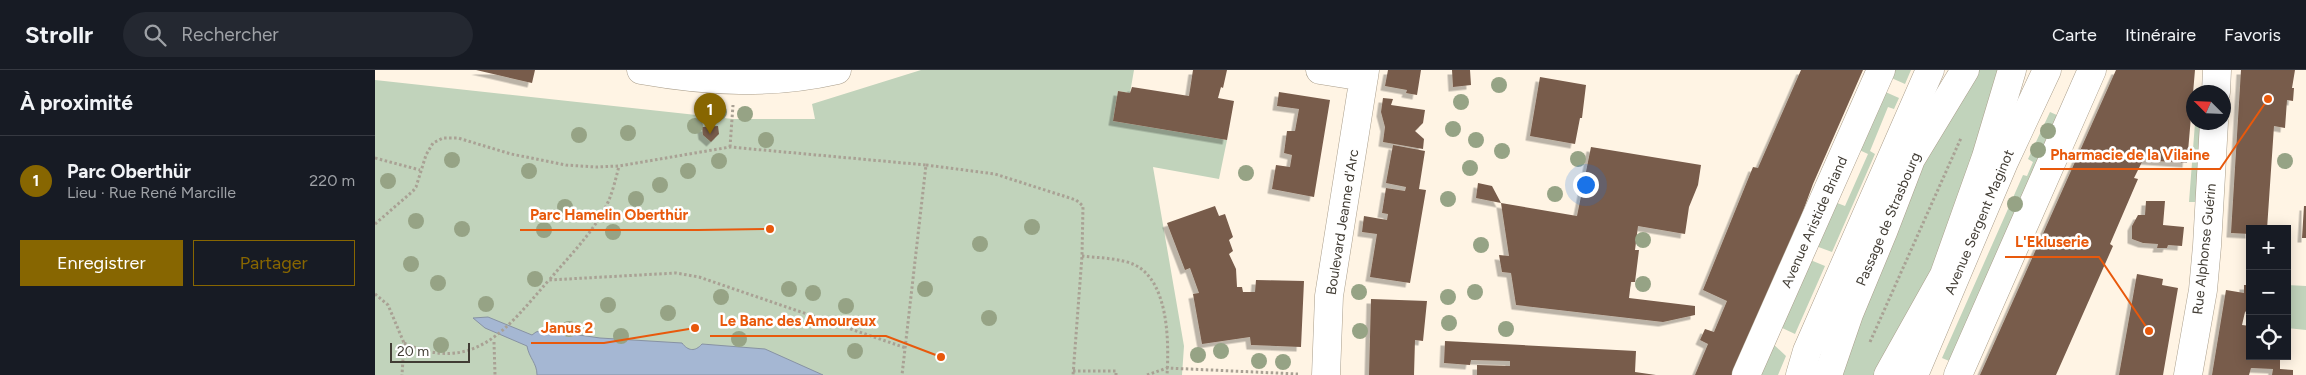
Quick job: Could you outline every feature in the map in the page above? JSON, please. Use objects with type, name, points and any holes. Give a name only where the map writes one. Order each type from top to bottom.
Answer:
[{"type":"street","points":[[641,70],[678,76],[733,81],[776,80],[837,70]]},
{"type":"street","points":[[1320,70],[1365,74]]},
{"type":"street","name":"Avenue Aristide Briand","points":[[1746,375],[1881,70]]},
{"type":"street","points":[[1864,222],[1911,159],[1931,70]]},
{"type":"street","points":[[1800,375],[1807,351],[1931,70]]},
{"type":"street","name":"Passage de Strasbourg","points":[[1829,375],[1849,314],[1911,159],[1965,70]]},
{"type":"street","points":[[1925,350],[1944,275],[1986,157],[2012,70]]},
{"type":"street","name":"Avenue Sergent Maginot","points":[[1914,375],[2005,162],[2047,70]]},
{"type":"street","points":[[1958,375],[2092,70]]},
{"type":"street","name":"Boulevard Jeanne d'Arc","points":[[1327,375],[1329,296],[1365,74]]},
{"type":"street","name":"Rue Alphonse Guérin","points":[[2188,375],[2206,255],[2214,130]]},
{"type":"street","points":[[1889,375],[2005,162]]},
{"type":"path","points":[[731,147],[733,119]]},
{"type":"path","points":[[1868,348],[1963,133]]},
{"type":"path","points":[[375,224],[413,191],[416,187],[420,170],[433,143],[443,138],[458,138],[511,154],[566,165],[619,166],[731,147],[926,165],[995,174],[1081,203],[1084,211],[1082,256],[1073,373],[1116,371],[1116,375]]},
{"type":"path","points":[[375,158],[420,170]]},
{"type":"path","points":[[902,375],[926,165]]},
{"type":"path","points":[[490,346],[593,229],[610,198],[619,166]]},
{"type":"path","points":[[1082,256],[1123,261],[1136,266],[1148,275],[1165,310],[1167,375]]},
{"type":"path","points":[[549,280],[676,273],[699,277],[906,348]]},
{"type":"path","points":[[375,294],[388,305],[405,343],[403,375]]},
{"type":"path","points":[[494,342],[495,375]]},
{"type":"path","points":[[405,343],[430,357]]},
{"type":"path","points":[[1147,375],[1167,368],[1327,375]]},
{"type":"green space","points":[[921,70],[1134,70],[1130,93],[1118,91],[1113,121],[1227,140],[1219,179],[1153,167],[1184,346],[1182,375],[375,375],[375,80],[733,119],[815,119],[812,104]]},
{"type":"green space","points":[[1889,70],[1911,70],[1905,84],[1887,76]]},
{"type":"green space","points":[[1977,70],[2005,70],[1974,171],[1904,337],[1881,375],[1839,375],[1923,164]]},
{"type":"green space","points":[[1881,90],[1899,98],[1894,109],[1888,107],[1870,151],[1875,154],[1832,252],[1813,245],[1832,201],[1845,206],[1868,154],[1855,148]]},
{"type":"green space","points":[[2050,112],[2068,120],[1959,365],[1942,358],[2023,175],[2027,176],[2033,162],[2028,159]]},
{"type":"green space","points":[[2194,130],[2206,130],[2201,202],[2189,202]]},
{"type":"green space","points":[[1808,259],[1825,266],[1795,334],[1778,326]]},
{"type":"green space","points":[[2291,285],[2306,286],[2306,330],[2291,328]]},
{"type":"green space","points":[[1771,342],[1786,356],[1778,375],[1756,375]]},
{"type":"water","points":[[488,317],[532,335],[544,330],[600,338],[682,343],[692,350],[702,344],[765,349],[823,375],[537,375],[536,367],[527,346],[485,328],[473,318]]},
{"type":"building","points":[[476,70],[535,70],[532,83]]},
{"type":"building","points":[[1193,70],[1227,70],[1223,88],[1221,87],[1218,98],[1234,101],[1227,140],[1113,121],[1118,91],[1130,93],[1132,87],[1189,96]]},
{"type":"building","points":[[1388,70],[1421,70],[1417,95],[1406,93],[1407,90],[1385,86]]},
{"type":"building","points":[[1452,70],[1470,70],[1471,85],[1453,87]]},
{"type":"building","points":[[1801,70],[1863,70],[1813,184],[1788,252],[1734,375],[1695,375],[1708,344],[1700,340],[1705,329],[1714,332],[1727,301],[1703,290],[1753,167],[1758,168]]},
{"type":"building","points":[[2116,70],[2195,70],[2194,85],[2186,85],[2186,130],[2190,130],[2187,163],[2143,160],[2134,178],[2138,179],[2110,244],[2113,246],[2056,375],[1980,375]]},
{"type":"building","points":[[2241,70],[2295,70],[2292,88],[2294,88],[2293,101],[2287,100],[2285,128],[2274,126],[2267,225],[2246,225],[2246,234],[2231,233]]},
{"type":"building","points":[[1540,77],[1586,85],[1582,118],[1580,118],[1575,144],[1530,136]]},
{"type":"building","points":[[1279,92],[1330,100],[1314,197],[1272,189],[1276,165],[1290,167],[1292,155],[1284,153],[1287,131],[1295,131],[1299,109],[1277,106]]},
{"type":"building","points":[[1383,98],[1393,99],[1391,105],[1425,110],[1423,123],[1415,131],[1424,139],[1423,149],[1383,142],[1385,127],[1381,112]]},
{"type":"building","points":[[718,126],[719,134],[711,142],[703,135],[702,127]]},
{"type":"building","points":[[1393,145],[1425,151],[1419,189],[1426,190],[1410,283],[1370,277],[1377,234],[1362,232],[1364,216],[1387,220],[1388,214],[1382,213],[1386,188],[1405,191],[1406,187],[1386,183]]},
{"type":"building","points":[[1591,147],[1701,165],[1698,185],[1689,207],[1685,234],[1638,226],[1635,250],[1639,250],[1635,282],[1631,282],[1629,298],[1695,306],[1695,315],[1663,322],[1516,305],[1511,273],[1502,272],[1499,255],[1509,256],[1501,203],[1577,216]]},
{"type":"building","points":[[1478,183],[1492,186],[1501,203],[1476,198]]},
{"type":"building","points":[[2146,201],[2165,201],[2163,225],[2184,227],[2182,246],[2168,245],[2167,248],[2157,248],[2158,244],[2143,243],[2132,239],[2132,226],[2138,215],[2145,215]]},
{"type":"building","points":[[1215,206],[1219,216],[1225,214],[1233,237],[1229,240],[1233,251],[1229,254],[1236,269],[1237,287],[1242,287],[1243,292],[1255,292],[1256,280],[1304,281],[1301,347],[1251,345],[1250,337],[1202,344],[1193,294],[1199,293],[1190,268],[1185,270],[1167,223]]},
{"type":"building","points":[[2304,206],[2306,206],[2306,238],[2302,238]]},
{"type":"building","points":[[2137,274],[2163,279],[2162,285],[2178,288],[2163,375],[2119,375]]},
{"type":"building","points":[[2244,285],[2246,285],[2246,311],[2242,325],[2246,326],[2246,360],[2280,360],[2280,369],[2293,370],[2293,375],[2272,375],[2273,369],[2251,368],[2249,375],[2212,375],[2226,290],[2244,293]]},
{"type":"building","points":[[1371,299],[1427,301],[1423,341],[1415,340],[1414,375],[1369,375]]},
{"type":"building","points":[[1445,341],[1636,351],[1635,372],[1656,375],[1477,375],[1477,365],[1510,366],[1510,361],[1471,360],[1470,365],[1444,363]]},
{"type":"place","name":"Pharmacie de la Vilaine","points":[[2268,99]]},
{"type":"place","name":"Parc Oberthür","points":[[710,134]]},
{"type":"place","name":"Parc Hamelin Oberthür","points":[[770,229]]},
{"type":"place","name":"Janus 2","points":[[695,328]]},
{"type":"place","name":"L'Ekluserie","points":[[2149,331]]},
{"type":"place","name":"Le Banc des Amoureux","points":[[941,357]]}]
